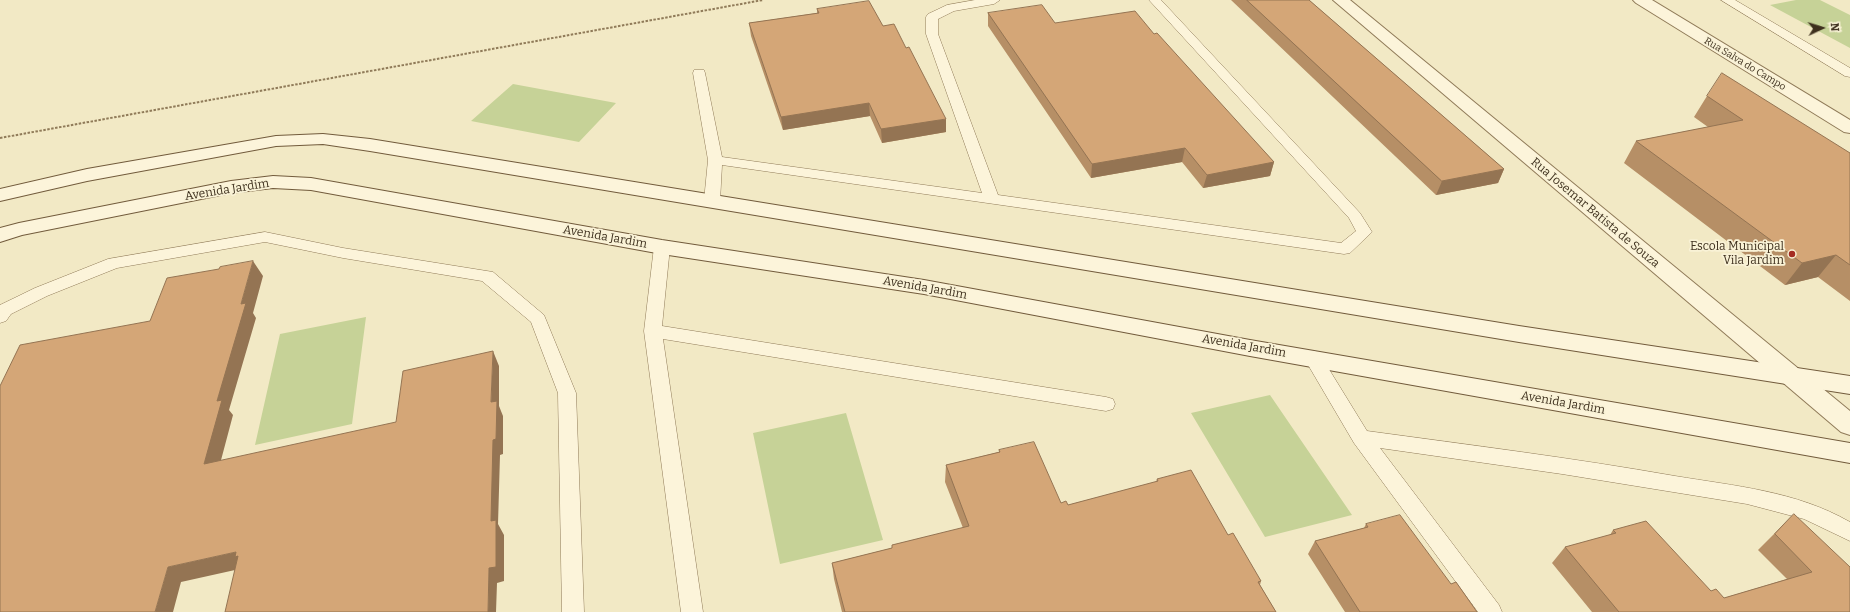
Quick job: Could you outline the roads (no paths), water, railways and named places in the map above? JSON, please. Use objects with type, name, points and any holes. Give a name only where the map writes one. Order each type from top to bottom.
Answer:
[{"type":"street","name":"Rua Josemar Batista de Souza","points":[[1340,0],[1788,375],[1850,425]]},
{"type":"street","name":"Rua Salva do Campo","points":[[1641,0],[1850,128]]},
{"type":"street","points":[[0,195],[87,175],[276,141],[323,139],[370,145],[1519,334],[1850,385]]},
{"type":"street","name":"Avenida Jardim","points":[[0,234],[231,187],[273,182],[311,184],[662,247],[924,287],[1850,453]]},
{"type":"lane","points":[[992,199],[932,34],[932,17],[951,8],[994,0]]},
{"type":"lane","points":[[715,160],[1344,249],[1364,232],[1355,216],[1155,0]]},
{"type":"lane","points":[[1727,0],[1850,73]]},
{"type":"lane","points":[[699,73],[715,160],[712,201]]},
{"type":"lane","points":[[0,317],[6,310],[41,292],[114,263],[265,237],[343,253],[487,276],[538,319],[567,393],[573,612]]},
{"type":"lane","points":[[662,247],[653,331],[692,612]]},
{"type":"lane","points":[[653,331],[1106,404]]},
{"type":"lane","points":[[1314,358],[1361,438],[1492,612]]},
{"type":"lane","points":[[1361,438],[1627,475],[1777,501],[1833,521],[1850,532]]},
{"type":"place","name":"Escola Municipal Vila Jardim","points":[[1792,254]]}]
